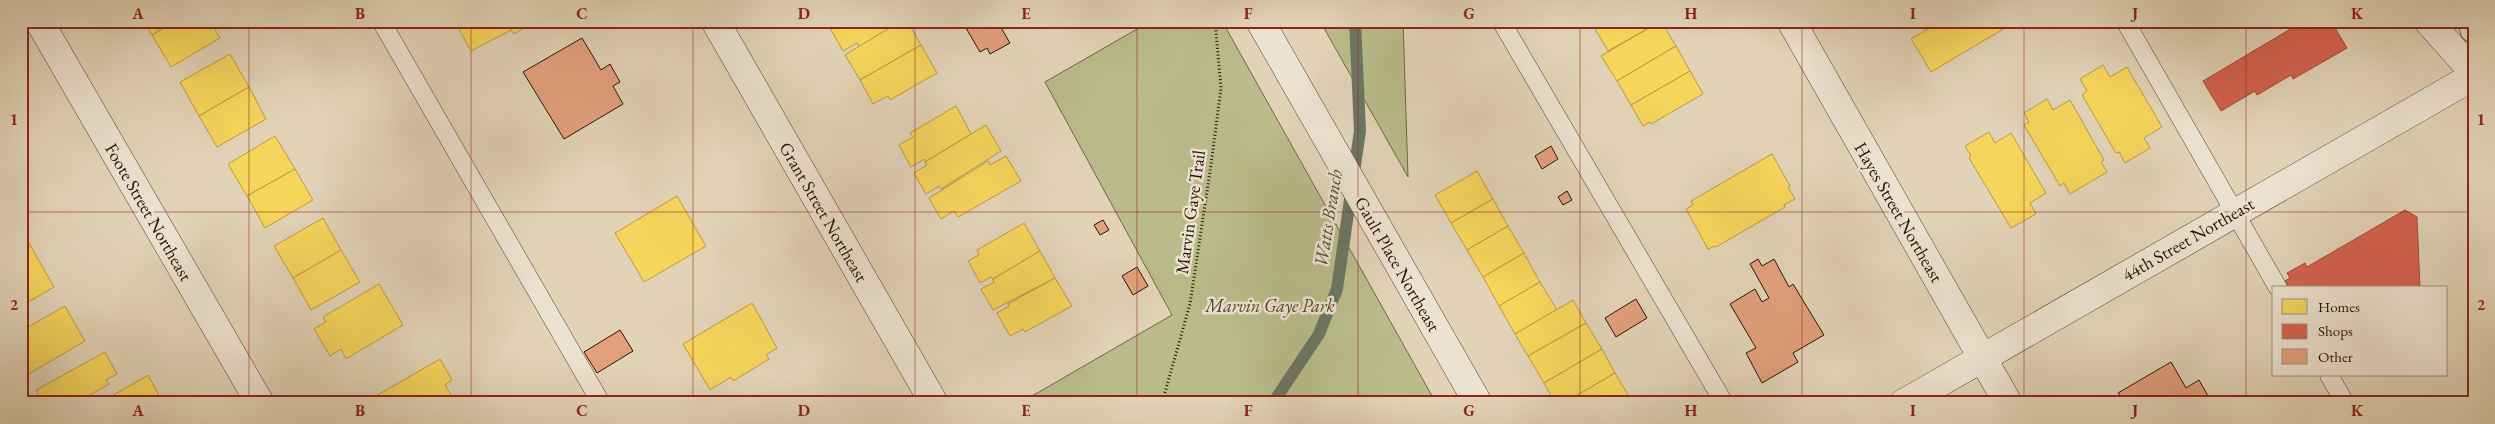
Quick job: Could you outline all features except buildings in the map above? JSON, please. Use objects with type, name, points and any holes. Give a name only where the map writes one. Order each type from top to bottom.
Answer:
[{"type":"street","name":"Foote Street Northeast","points":[[39,21],[260,403]]},
{"type":"street","name":"Grant Street Northeast","points":[[714,21],[934,403]]},
{"type":"street","name":"Gault Place Northeast","points":[[1260,21],[1478,403]]},
{"type":"street","name":"Hayes Street Northeast","points":[[1791,21],[2008,403]]},
{"type":"street","points":[[2428,21],[2474,74]]},
{"type":"street","points":[[2473,21],[2474,28]]},
{"type":"street","name":"44th Street Northeast","points":[[1904,403],[2474,74]]},
{"type":"lane","points":[[381,21],[601,403]]},
{"type":"lane","points":[[1501,21],[1724,403]]},
{"type":"lane","points":[[2125,21],[2277,286]]},
{"type":"lane","points":[[2330,376],[2345,403]]},
{"type":"path","name":"Marvin Gaye Trail","points":[[1162,403],[1190,304],[1211,164],[1221,88],[1215,21]]},
{"type":"green space","name":"Marvin Gaye Park","points":[[1151,21],[1222,21],[1436,403],[1020,403],[1172,315],[1045,82]]},
{"type":"green space","points":[[1320,21],[1403,21],[1408,177]]},
{"type":"waterway","name":"Watts Branch","points":[[1273,403],[1319,334],[1337,289],[1360,131],[1355,21]]}]
